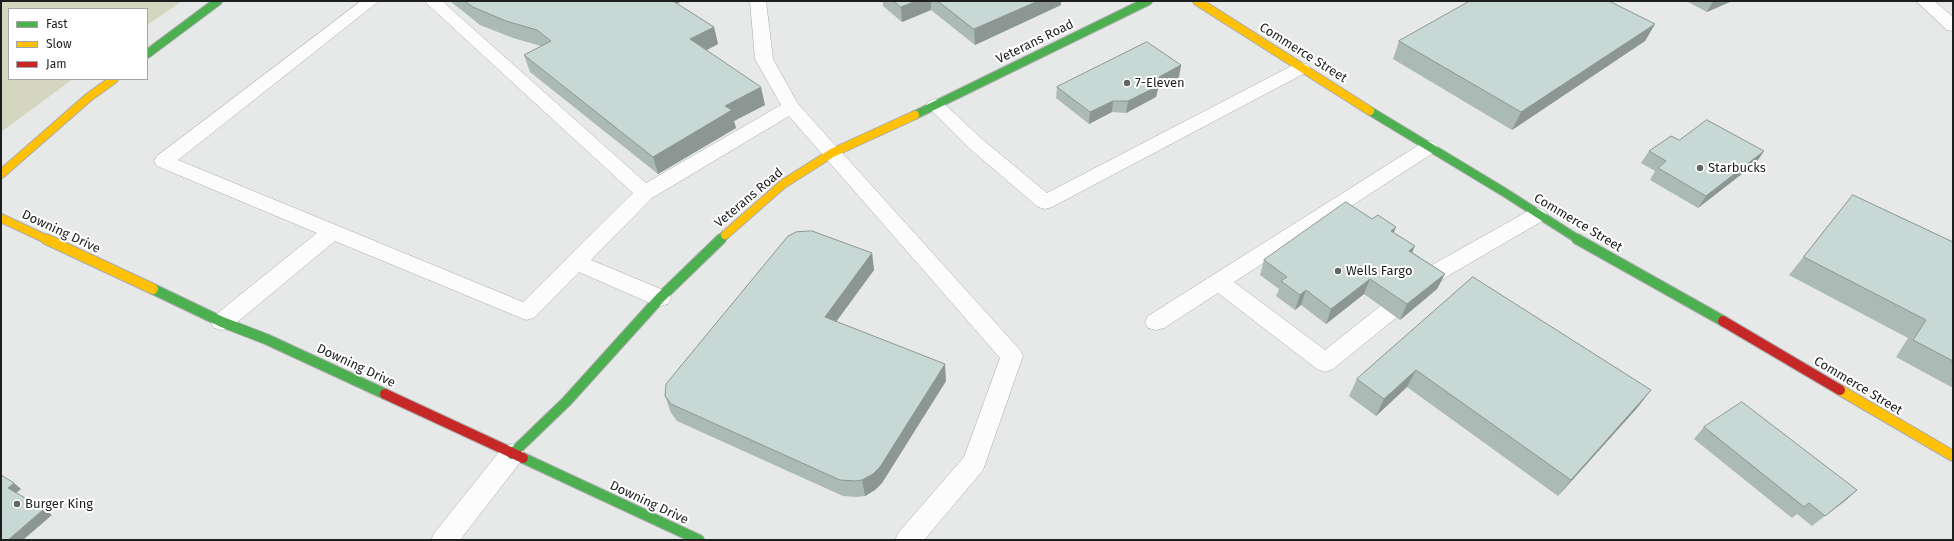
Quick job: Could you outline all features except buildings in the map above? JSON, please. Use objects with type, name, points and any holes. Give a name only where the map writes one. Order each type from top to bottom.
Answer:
[{"type":"street","points":[[148,53],[218,1]]},
{"type":"street","name":"Veterans Road","points":[[512,454],[567,401],[660,298],[732,228],[783,184],[832,153],[935,105],[1148,1]]},
{"type":"street","name":"Commerce Street","points":[[1197,1],[1429,148],[1504,192],[1537,215],[1953,456]]},
{"type":"street","points":[[1,174],[89,97],[113,80]]},
{"type":"street","name":"Downing Drive","points":[[1,218],[222,322],[266,339],[699,540]]},
{"type":"lane","points":[[371,1],[164,161],[526,312],[644,193],[791,107]]},
{"type":"lane","points":[[432,1],[644,193]]},
{"type":"lane","points":[[758,1],[764,59],[791,107],[1012,356],[974,463],[908,540]]},
{"type":"lane","points":[[1924,1],[1953,26]]},
{"type":"lane","points":[[935,105],[976,144],[1045,202],[1301,68]]},
{"type":"lane","points":[[1156,322],[1429,148]]},
{"type":"lane","points":[[1219,282],[1324,363],[1439,271],[1537,215]]},
{"type":"lane","points":[[222,322],[333,231]]},
{"type":"lane","points":[[576,262],[660,298]]},
{"type":"lane","points":[[444,540],[512,454]]},
{"type":"green space","points":[[1,1],[182,1],[148,24],[148,8],[8,8],[8,80],[72,80],[1,132]]},
{"type":"traffic: fast","points":[[148,53],[218,1]]},
{"type":"traffic: fast","points":[[915,115],[1148,1]]},
{"type":"traffic: fast","points":[[1370,111],[1504,192],[1563,231],[1723,321]]},
{"type":"traffic: fast","points":[[512,454],[567,401],[660,298],[725,235]]},
{"type":"traffic: fast","points":[[153,289],[222,322],[266,339],[385,394]]},
{"type":"traffic: fast","points":[[523,458],[699,540]]},
{"type":"traffic: slow","points":[[1197,1],[1370,111]]},
{"type":"traffic: slow","points":[[1,174],[89,97],[113,80]]},
{"type":"traffic: slow","points":[[725,235],[783,184],[832,153],[915,115]]},
{"type":"traffic: slow","points":[[1,218],[153,289]]},
{"type":"traffic: slow","points":[[1840,390],[1953,456]]},
{"type":"traffic: jam","points":[[1723,321],[1840,390]]},
{"type":"traffic: jam","points":[[385,394],[523,458]]},
{"type":"place","name":"7-Eleven","points":[[1127,83]]},
{"type":"place","name":"Starbucks","points":[[1700,168]]},
{"type":"place","name":"Wells Fargo","points":[[1338,271]]},
{"type":"place","name":"Burger King","points":[[17,504]]}]
